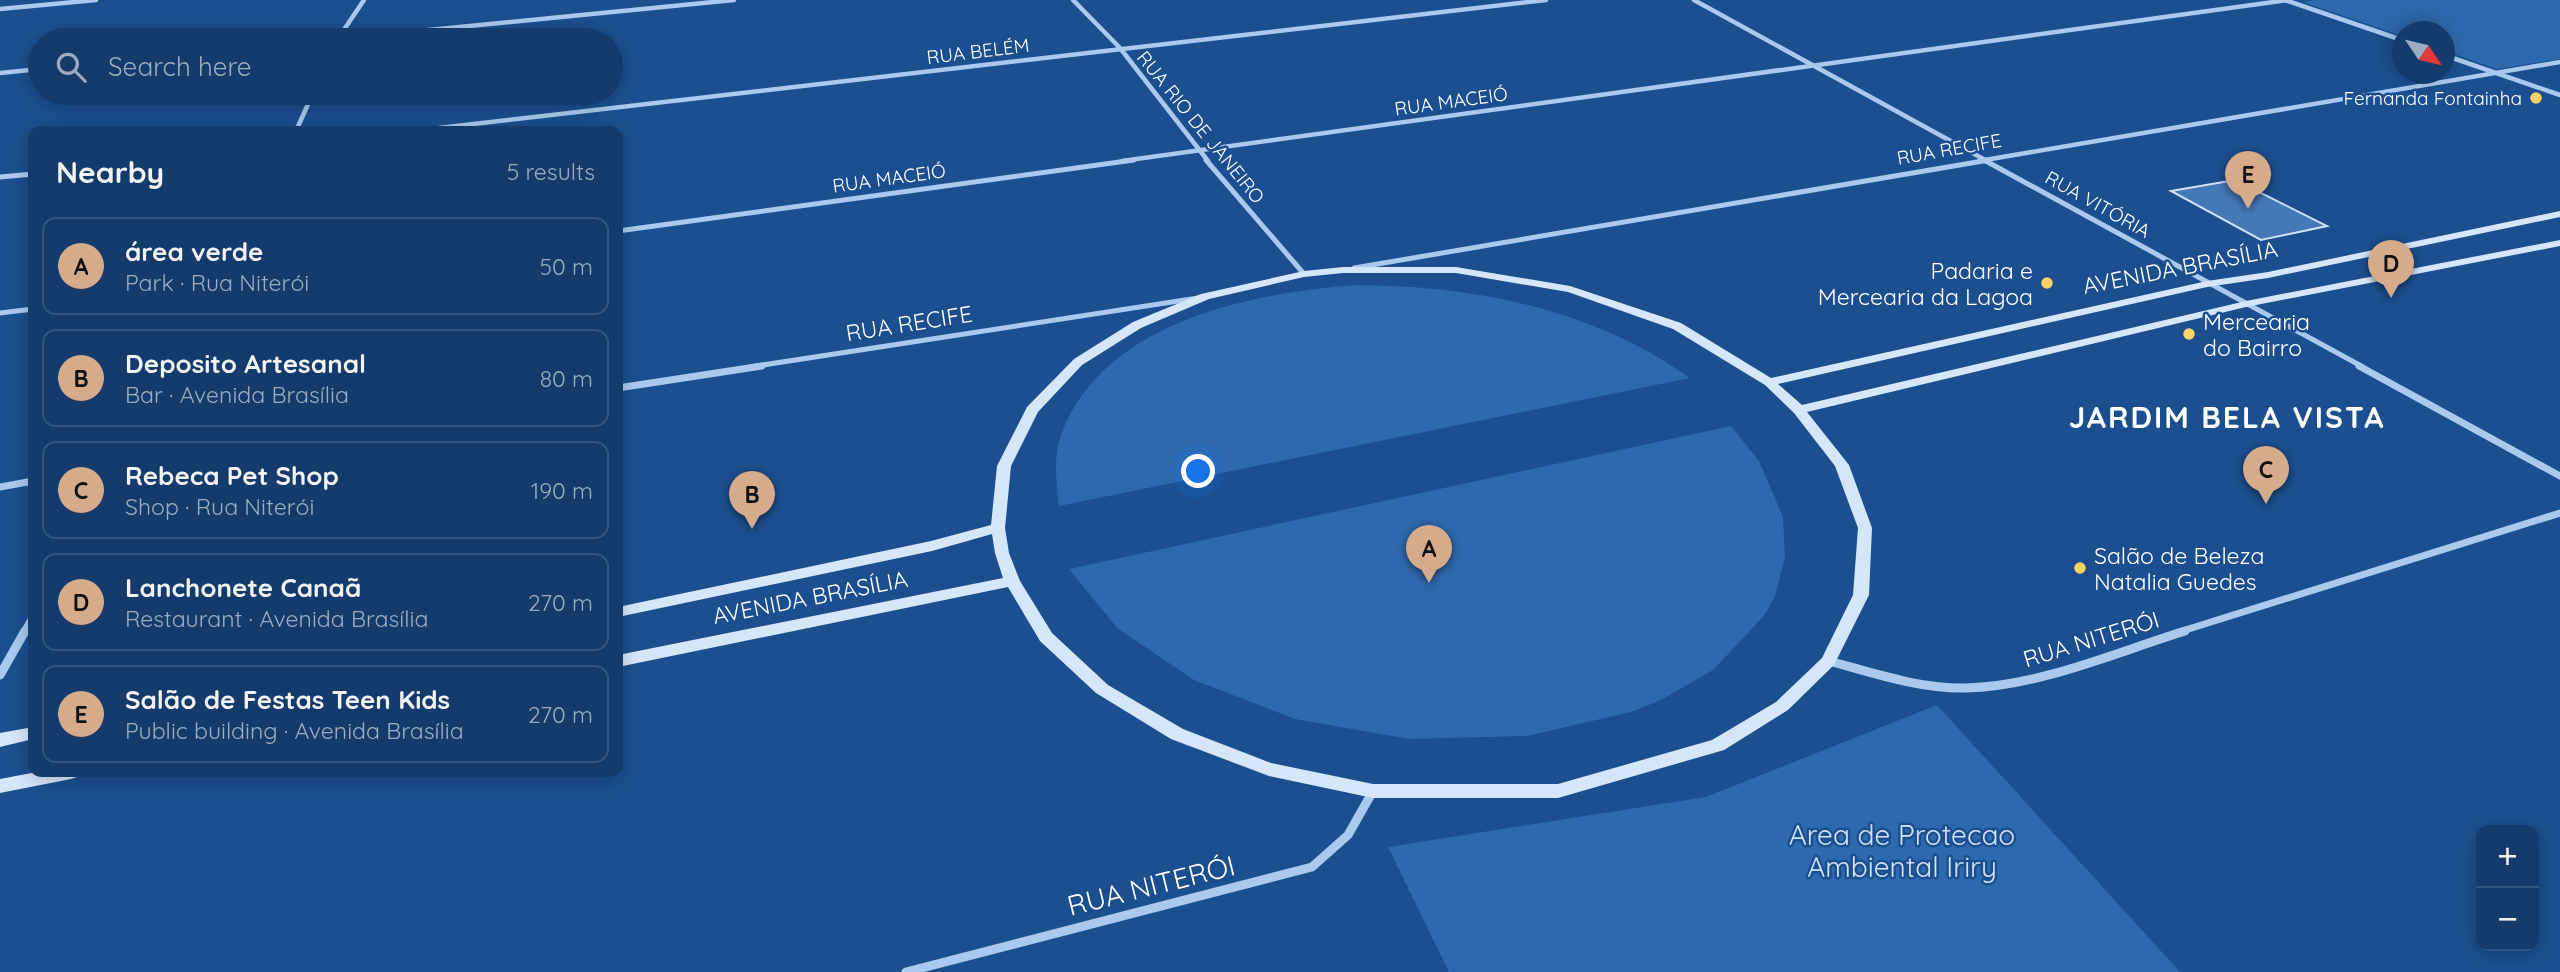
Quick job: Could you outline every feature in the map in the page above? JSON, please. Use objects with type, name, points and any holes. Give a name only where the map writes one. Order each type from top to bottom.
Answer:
[{"type":"street","points":[[0,9],[96,0]]},
{"type":"street","points":[[345,28],[364,0]]},
{"type":"street","points":[[456,28],[734,0]]},
{"type":"street","name":"RUA RIO DE JANEIRO","points":[[1073,0],[1120,48],[1200,152],[1304,274]]},
{"type":"street","name":"RUA BELÉM","points":[[456,126],[1546,0]]},
{"type":"street","name":"RUA VITÓRIA","points":[[1694,0],[2560,477]]},
{"type":"street","points":[[2286,0],[2392,36]]},
{"type":"street","name":"RUA MACEIÓ","points":[[623,230],[2286,0]]},
{"type":"street","points":[[2455,59],[2560,95]]},
{"type":"street","name":"RUA RECIFE","points":[[1343,270],[2560,62]]},
{"type":"street","points":[[0,74],[28,70]]},
{"type":"street","points":[[298,126],[308,105]]},
{"type":"street","points":[[0,177],[28,174]]},
{"type":"street","name":"AVENIDA BRASÍLIA","points":[[1769,382],[2207,284],[2268,275],[2560,214]]},
{"type":"street","points":[[1800,410],[2246,304],[2560,243]]},
{"type":"street","points":[[1343,270],[1456,270],[1570,289],[1677,326],[1769,382],[1800,410],[1842,465],[1865,528],[1861,595],[1828,661],[1782,706],[1718,745],[1558,792],[1373,792],[1269,769],[1177,734],[1102,689],[1046,636],[1012,581],[998,528],[1004,466],[1032,410],[1078,362],[1137,325],[1205,296],[1304,274],[1343,270]]},
{"type":"street","name":"RUA RECIFE","points":[[623,387],[1205,296]]},
{"type":"street","points":[[0,313],[28,310]]},
{"type":"street","points":[[0,487],[28,482]]},
{"type":"street","name":"RUA NITERÓI","points":[[1828,661],[1900,681],[1965,688],[2024,681],[2560,513]]},
{"type":"street","name":"AVENIDA BRASÍLIA","points":[[623,611],[932,546],[998,528]]},
{"type":"street","name":"AVENIDA BRASÍLIA","points":[[623,660],[1012,581]]},
{"type":"street","points":[[0,675],[28,625]]},
{"type":"street","points":[[0,740],[28,734]]},
{"type":"street","points":[[0,786],[46,777]]},
{"type":"street","name":"RUA NITERÓI","points":[[906,972],[1312,867],[1342,845],[1358,823],[1373,792]]},
{"type":"green space","points":[[2560,0],[2560,59],[2497,69],[2455,54],[2455,21],[2392,21],[2392,33],[2303,2]]},
{"type":"green space","points":[[1356,285],[1444,290],[1488,296],[1530,306],[1613,334],[1690,378],[1059,506],[1056,459],[1062,432],[1083,394],[1111,363],[1146,339],[1186,320],[1229,306],[1272,296]]},
{"type":"green space","points":[[1731,426],[1759,461],[1783,517],[1785,557],[1775,596],[1764,616],[1713,670],[1661,700],[1631,712],[1527,736],[1409,739],[1295,719],[1194,680],[1117,628],[1069,569]]},
{"type":"green space","name":"Area de Protecao Ambiental Iriry","points":[[1937,705],[2180,972],[1449,972],[1388,847],[1706,797]]},
{"type":"building","points":[[2235,180],[2327,226],[2261,240],[2171,191]]},
{"type":"place","name":"Fernanda Fontainha","points":[[2536,98]]},
{"type":"place","name":"Salão de Festas Teen Kids","points":[[2248,209]]},
{"type":"place","name":"Padaria e Mercearia da Lagoa","points":[[2047,283]]},
{"type":"place","name":"Lanchonete Canaã","points":[[2391,298]]},
{"type":"place","name":"Mercearia do Bairro","points":[[2189,334]]},
{"type":"place","name":"Rebeca Pet Shop","points":[[2266,504]]},
{"type":"place","name":"Deposito Artesanal","points":[[752,529]]},
{"type":"place","name":"Salão de Beleza Natalia Guedes","points":[[2080,568]]},
{"type":"place","name":"área verde","points":[[1429,583]]},
{"type":"district","name":"JARDIM BELA VISTA","points":[[2227,417]]}]
